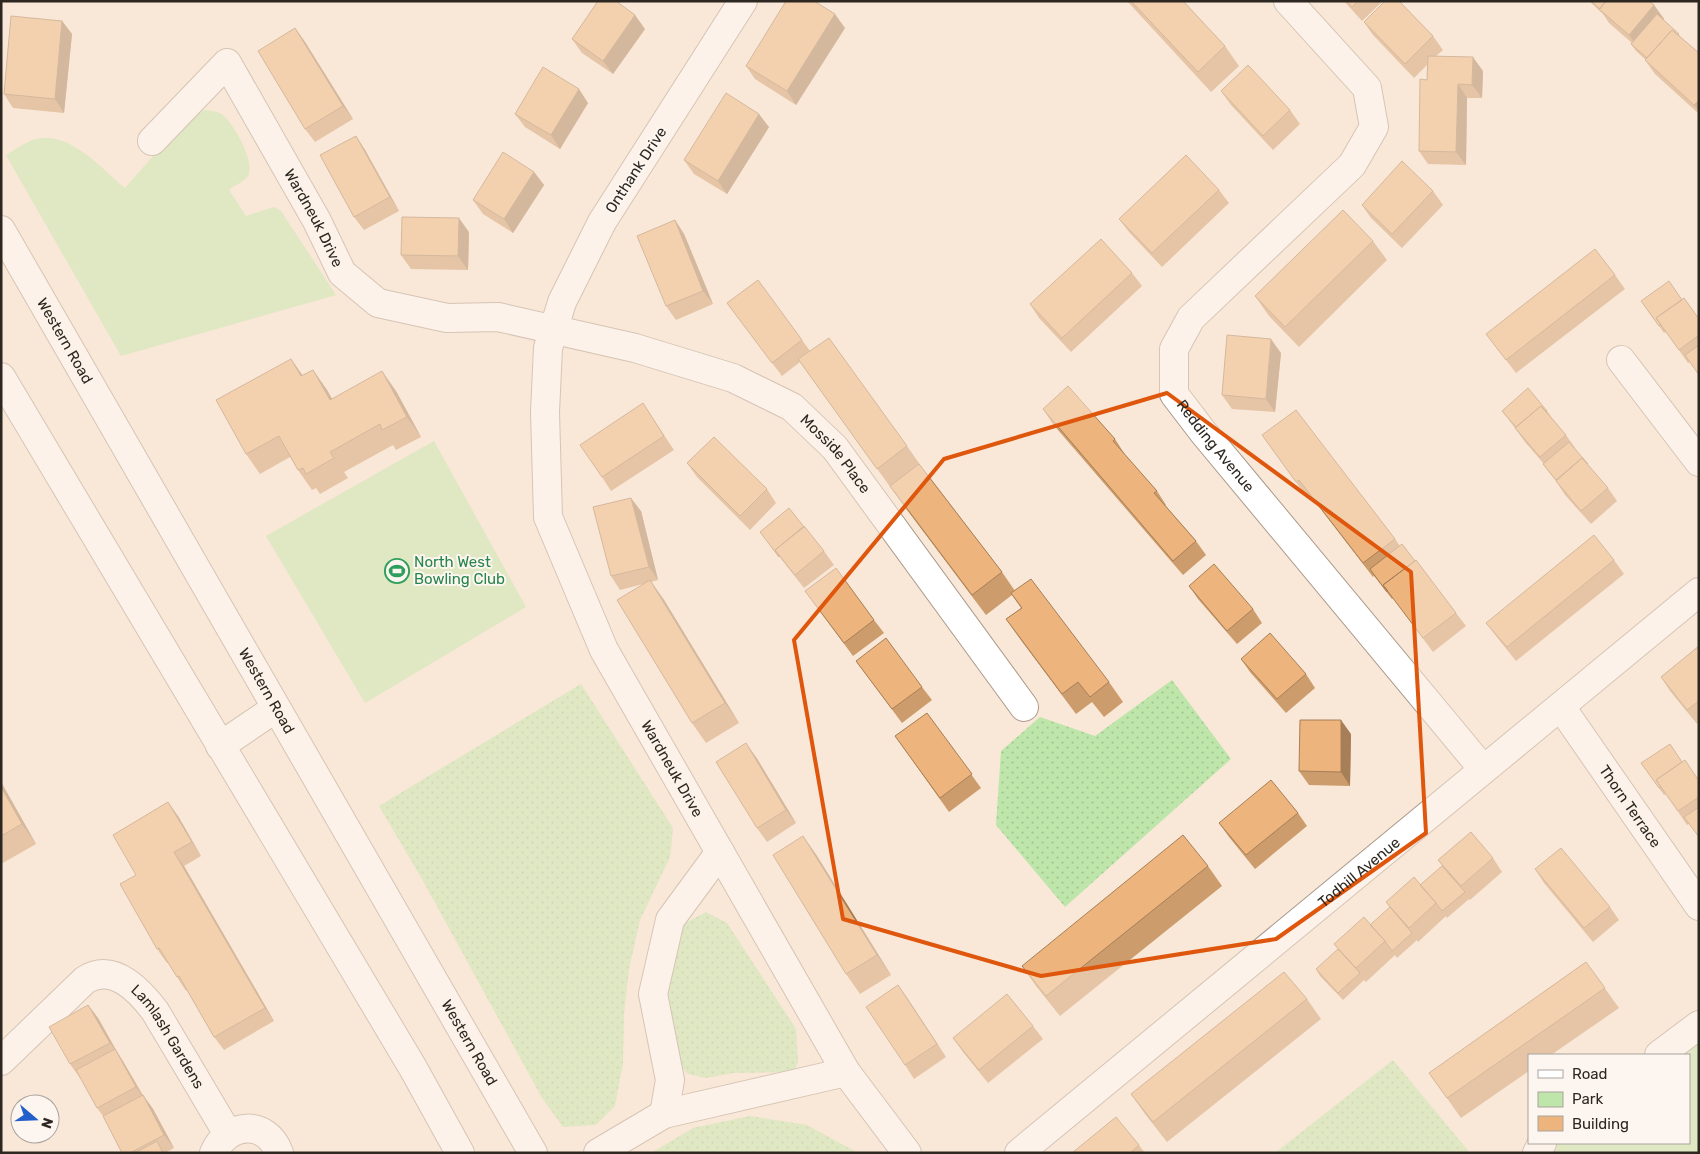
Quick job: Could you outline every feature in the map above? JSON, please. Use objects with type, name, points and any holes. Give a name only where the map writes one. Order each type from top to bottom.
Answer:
[{"type":"street","name":"Onthank Drive","points":[[551,340],[562,302],[602,222],[743,1]]},
{"type":"street","name":"Redding Avenue","points":[[1288,1],[1367,88],[1374,127],[1352,165],[1191,318],[1174,349],[1174,394],[1203,432],[1483,769]]},
{"type":"street","name":"Wardneuk Drive","points":[[152,141],[227,63],[317,221],[342,273],[378,304],[447,318],[498,317],[551,340],[546,412],[548,517],[604,650],[846,1072],[907,1153]]},
{"type":"street","name":"Western Road","points":[[1,230],[533,1153]]},
{"type":"street","name":"Mosside Place","points":[[551,340],[635,348],[733,378],[792,408],[836,448],[1024,707]]},
{"type":"street","points":[[1620,360],[1699,462]]},
{"type":"street","points":[[1,377],[408,1059],[460,1153]]},
{"type":"street","name":"Todhill Avenue","points":[[1019,1153],[1699,592]]},
{"type":"street","name":"Thorn Terrace","points":[[1561,707],[1699,906]]},
{"type":"street","points":[[220,746],[276,708]]},
{"type":"street","points":[[664,1114],[670,1080],[653,994],[670,920],[720,852]]},
{"type":"street","name":"Lamlash Gardens","points":[[1,1061],[85,980],[94,974],[118,977],[143,995],[155,1012],[221,1143],[245,1129],[262,1132],[275,1144],[279,1153]]},
{"type":"street","points":[[1660,1054],[1699,1025]]},
{"type":"street","points":[[598,1153],[664,1114],[846,1072]]},
{"type":"highlighted area","points":[[1167,393],[1411,572],[1426,833],[1276,939],[1041,976],[843,919],[794,640],[944,459]]},
{"type":"green space","points":[[205,110],[218,112],[225,117],[242,142],[246,152],[250,170],[248,176],[229,190],[246,216],[274,207],[281,211],[336,295],[121,356],[6,155],[33,140],[46,138],[59,140],[83,152],[125,188],[183,122],[193,114]]},
{"type":"green space","name":"North West Bowling Club","points":[[434,441],[526,607],[365,703],[266,536]]},
{"type":"green space","points":[[1172,680],[1231,759],[1065,907],[996,825],[1001,751],[1040,717],[1095,736]]},
{"type":"green space","points":[[581,684],[673,828],[670,857],[640,920],[629,969],[624,1014],[623,1063],[615,1106],[596,1125],[563,1127],[542,1098],[422,879],[379,806]]},
{"type":"green space","points":[[706,912],[727,923],[796,1029],[798,1062],[794,1072],[733,1073],[706,1078],[688,1074],[670,1055],[663,1029],[669,953],[680,926]]},
{"type":"green space","points":[[1699,1036],[1699,1153],[1544,1153],[1554,1144],[1690,1144],[1690,1054],[1678,1054]]},
{"type":"green space","points":[[1393,1060],[1470,1153],[1275,1153]]},
{"type":"green space","points":[[750,1116],[807,1125],[858,1153],[651,1153],[693,1128]]},
{"type":"building","points":[[598,1],[616,1],[635,15],[603,61],[572,39]]},
{"type":"building","points":[[786,1],[814,1],[835,14],[787,91],[746,66]]},
{"type":"building","points":[[1131,1],[1183,1],[1225,46],[1198,72]]},
{"type":"building","points":[[1347,1],[1358,1],[1352,7]]},
{"type":"building","points":[[1385,1],[1399,1],[1433,36],[1405,64],[1364,22]]},
{"type":"building","points":[[1591,1],[1606,1],[1600,9]]},
{"type":"building","points":[[1606,1],[1649,1],[1654,5],[1629,35],[1599,9]]},
{"type":"building","points":[[1657,14],[1679,34],[1672,30],[1647,58],[1631,44]]},
{"type":"building","points":[[11,16],[62,21],[55,99],[4,94]]},
{"type":"building","points":[[295,28],[343,106],[305,129],[258,51]]},
{"type":"building","points":[[1672,30],[1699,53],[1699,100],[1694,105],[1645,60]]},
{"type":"building","points":[[1428,56],[1473,57],[1472,85],[1458,84],[1456,152],[1419,151],[1420,79],[1427,80]]},
{"type":"building","points":[[1248,65],[1290,110],[1263,136],[1221,91]]},
{"type":"building","points":[[543,67],[579,89],[551,135],[515,114]]},
{"type":"building","points":[[726,93],[759,114],[718,181],[684,160]]},
{"type":"building","points":[[356,136],[390,197],[354,217],[320,155]]},
{"type":"building","points":[[503,152],[534,172],[504,219],[473,200]]},
{"type":"building","points":[[1186,155],[1219,190],[1152,253],[1119,219]]},
{"type":"building","points":[[1402,161],[1433,191],[1392,234],[1362,205]]},
{"type":"building","points":[[1343,210],[1373,241],[1285,327],[1255,296]]},
{"type":"building","points":[[402,217],[459,218],[458,256],[401,255]]},
{"type":"building","points":[[675,220],[703,291],[666,306],[637,236]]},
{"type":"building","points":[[1101,239],[1132,273],[1062,338],[1030,304]]},
{"type":"building","points":[[1595,249],[1615,275],[1506,360],[1486,334]]},
{"type":"building","points":[[758,280],[802,340],[772,363],[727,303]]},
{"type":"building","points":[[1669,281],[1682,300],[1656,318],[1661,325],[1659,326],[1641,301]]},
{"type":"building","points":[[1684,298],[1699,319],[1699,335],[1679,350],[1656,318]]},
{"type":"building","points":[[1227,335],[1271,339],[1266,399],[1222,395]]},
{"type":"building","points":[[829,338],[907,446],[877,469],[798,359]]},
{"type":"building","points":[[1699,345],[1699,375],[1685,355]]},
{"type":"building","points":[[291,359],[301,376],[313,370],[330,400],[382,371],[407,417],[382,430],[380,424],[330,452],[334,458],[306,474],[303,468],[298,470],[279,436],[246,454],[216,400]]},
{"type":"building","points":[[1068,386],[1115,439],[1113,441],[1157,491],[1154,493],[1196,541],[1173,561],[1043,409]]},
{"type":"building","points":[[1528,388],[1547,411],[1541,406],[1516,427],[1502,411]]},
{"type":"building","points":[[643,403],[664,436],[602,477],[580,445]]},
{"type":"building","points":[[1541,406],[1566,435],[1540,457],[1515,428]]},
{"type":"building","points":[[1296,410],[1395,539],[1363,563],[1299,480],[1296,482],[1262,435]]},
{"type":"building","points":[[714,437],[767,489],[740,516],[687,463]]},
{"type":"building","points":[[1569,442],[1588,464],[1582,458],[1556,480],[1543,464]]},
{"type":"building","points":[[1582,458],[1608,488],[1581,511],[1556,481]]},
{"type":"building","points":[[919,464],[1002,572],[972,595],[890,486]]},
{"type":"building","points":[[631,498],[649,567],[611,576],[593,507]]},
{"type":"building","points":[[789,508],[804,527],[775,550],[779,557],[760,532]]},
{"type":"building","points":[[804,526],[824,551],[795,575],[775,550]]},
{"type":"building","points":[[1594,535],[1614,560],[1507,647],[1486,623]]},
{"type":"building","points":[[1402,544],[1415,561],[1383,585],[1387,592],[1370,569]]},
{"type":"building","points":[[1416,560],[1456,613],[1423,638],[1383,585]]},
{"type":"building","points":[[1214,564],[1253,609],[1227,631],[1189,586]]},
{"type":"building","points":[[836,568],[874,620],[844,643],[805,591]]},
{"type":"building","points":[[1031,579],[1109,682],[1090,697],[1078,682],[1062,694],[1006,619],[1022,608],[1011,593]]},
{"type":"building","points":[[650,580],[725,703],[692,723],[617,600]]},
{"type":"building","points":[[1270,633],[1306,674],[1277,699],[1241,659]]},
{"type":"building","points":[[886,638],[922,687],[892,709],[856,661]]},
{"type":"building","points":[[1699,646],[1699,701],[1687,710],[1661,677]]},
{"type":"building","points":[[927,713],[972,774],[940,798],[895,736]]},
{"type":"building","points":[[1300,720],[1341,720],[1341,772],[1299,771]]},
{"type":"building","points":[[746,743],[786,810],[757,828],[716,762]]},
{"type":"building","points":[[1670,744],[1682,762],[1656,780],[1661,787],[1659,788],[1641,763]]},
{"type":"building","points":[[1685,760],[1699,781],[1699,797],[1678,811],[1656,780]]},
{"type":"building","points":[[1271,780],[1298,813],[1246,855],[1219,823]]},
{"type":"building","points":[[1,787],[22,824],[1,836]]},
{"type":"building","points":[[168,802],[192,842],[174,852],[265,1008],[214,1037],[179,976],[177,977],[159,948],[157,949],[120,884],[136,875],[113,835]]},
{"type":"building","points":[[1699,807],[1699,837],[1684,817]]},
{"type":"building","points":[[1471,832],[1493,858],[1461,886],[1438,860]]},
{"type":"building","points":[[1183,835],[1208,866],[1046,996],[1022,966]]},
{"type":"building","points":[[803,836],[877,955],[846,974],[773,855]]},
{"type":"building","points":[[1561,848],[1610,907],[1584,928],[1535,869]]},
{"type":"building","points":[[1442,866],[1465,892],[1442,911],[1420,885]]},
{"type":"building","points":[[1414,877],[1436,903],[1409,928],[1386,902]]},
{"type":"building","points":[[1390,907],[1412,933],[1392,951],[1370,925]]},
{"type":"building","points":[[1364,917],[1385,941],[1356,968],[1334,944]]},
{"type":"building","points":[[1338,949],[1360,973],[1338,993],[1316,969]]},
{"type":"building","points":[[1586,962],[1605,988],[1447,1098],[1429,1073]]},
{"type":"building","points":[[1284,972],[1307,999],[1153,1122],[1131,1094]]},
{"type":"building","points":[[898,985],[937,1044],[905,1065],[866,1007]]},
{"type":"building","points":[[1007,994],[1033,1026],[979,1070],[953,1038]]},
{"type":"building","points":[[88,1005],[110,1043],[70,1064],[49,1027]]},
{"type":"building","points":[[115,1049],[136,1087],[97,1108],[76,1070]]},
{"type":"building","points":[[143,1095],[164,1135],[130,1153],[122,1153],[103,1116]]},
{"type":"building","points":[[1116,1117],[1139,1145],[1130,1153],[1072,1153]]},
{"type":"building","points":[[157,1141],[163,1153],[135,1153]]},
{"type":"place","name":"North West Bowling Club","points":[[397,571]]}]
